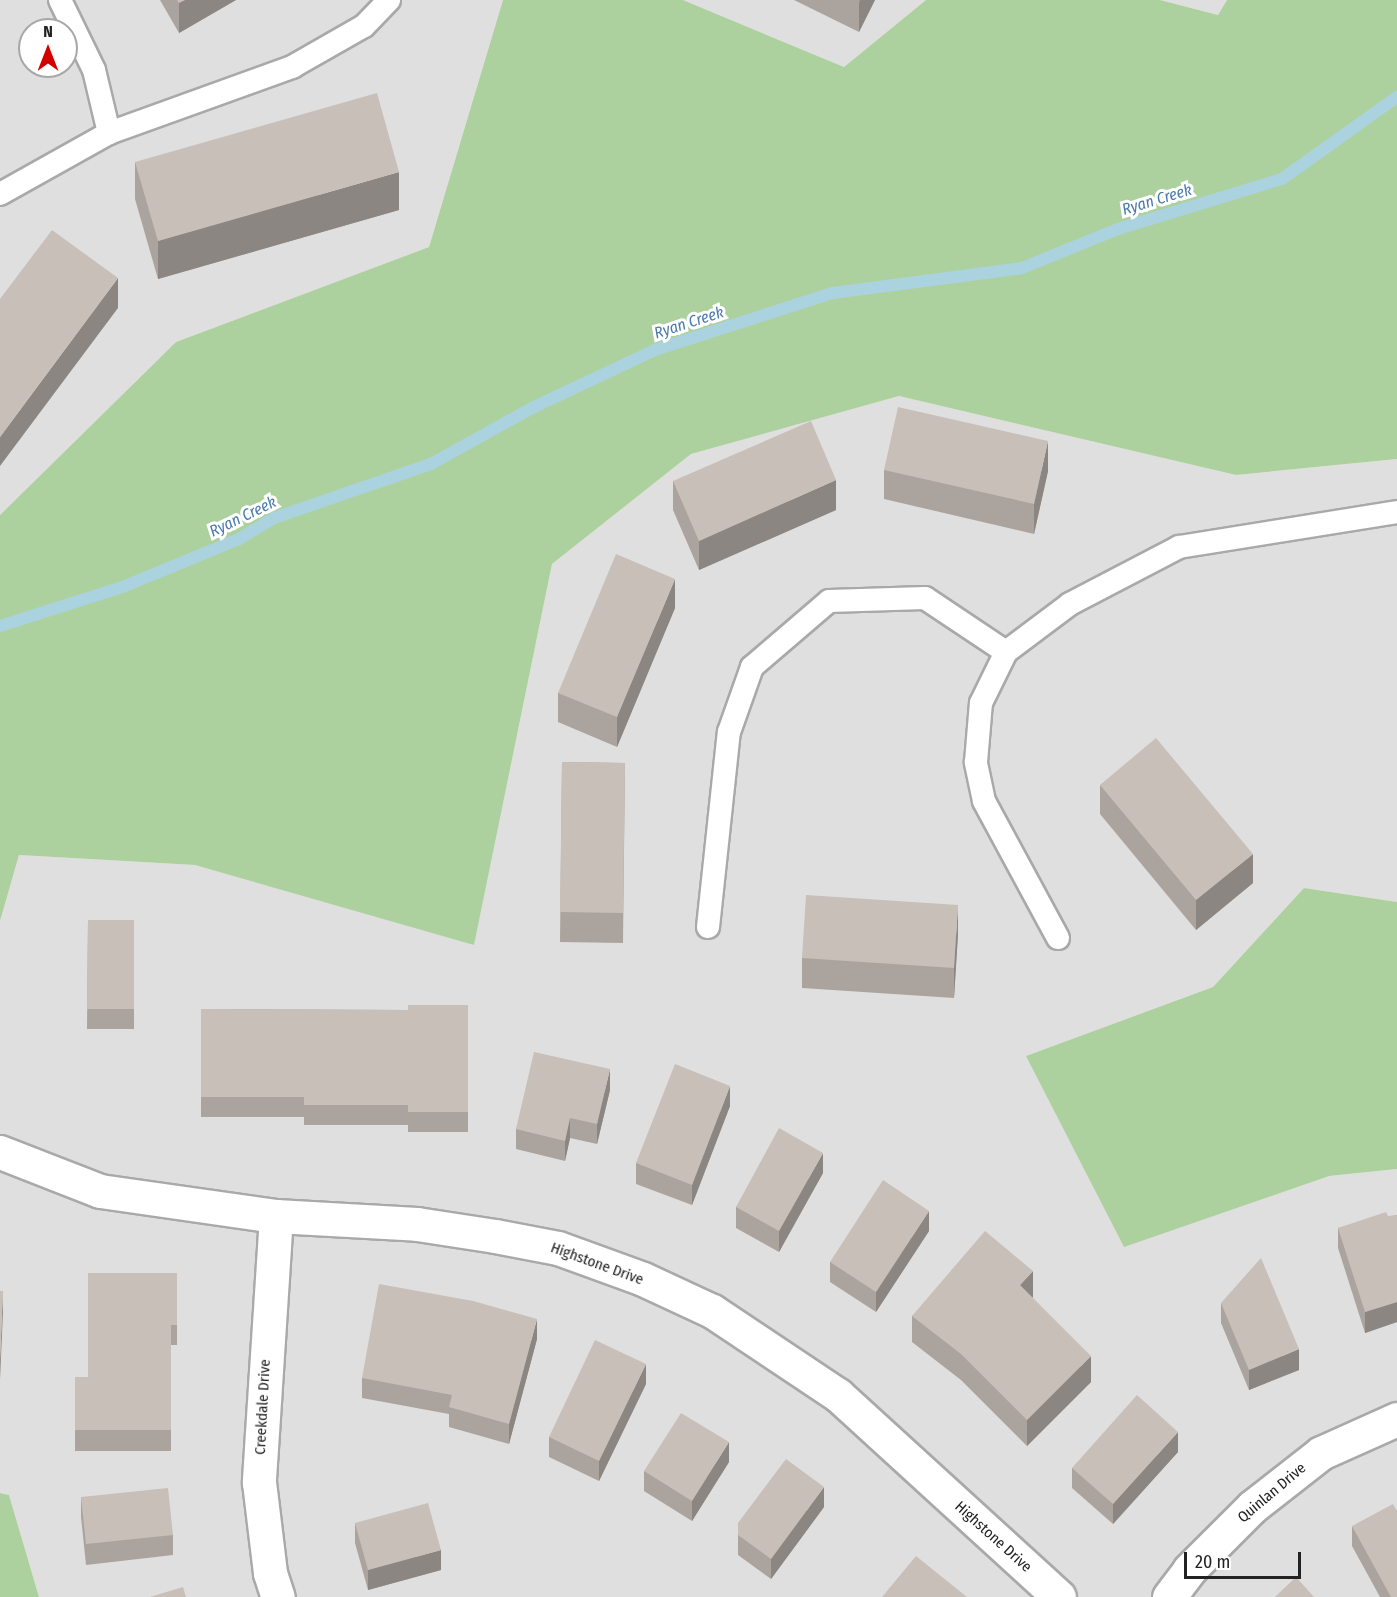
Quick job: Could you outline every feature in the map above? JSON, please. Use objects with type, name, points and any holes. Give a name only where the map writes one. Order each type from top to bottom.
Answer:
[{"type":"street","name":"Highstone Drive","points":[[0,1152],[100,1191],[276,1216],[417,1224],[558,1248],[643,1280],[712,1311],[838,1395],[1059,1597]]},
{"type":"street","name":"Creekdale Drive","points":[[276,1216],[259,1482],[270,1573],[278,1597]]},
{"type":"street","name":"Quinlan Drive","points":[[1169,1597],[1189,1570],[1252,1507],[1321,1453],[1397,1419]]},
{"type":"lane","points":[[60,0],[94,70],[109,133]]},
{"type":"lane","points":[[0,194],[109,133],[292,67],[364,26],[389,0]]},
{"type":"lane","points":[[1058,938],[984,801],[976,762],[981,703],[1006,652],[1070,604],[1179,547],[1397,512]]},
{"type":"lane","points":[[708,927],[729,732],[752,667],[829,601],[925,598],[1006,652]]},
{"type":"shaded area","points":[[0,0],[503,0],[429,247],[176,342],[0,515]]},
{"type":"shaded area","points":[[683,0],[926,0],[844,67]]},
{"type":"shaded area","points":[[1160,0],[1227,0],[1218,15]]},
{"type":"shaded area","points":[[899,396],[1236,475],[1397,459],[1397,902],[1304,888],[1213,987],[1026,1056],[1329,1176],[1397,1169],[1397,1597],[39,1597],[9,1495],[0,1493],[0,921],[19,855],[195,865],[474,944],[552,564],[691,454]]},
{"type":"green space","points":[[503,0],[683,0],[844,67],[926,0],[1160,0],[1218,15],[1227,0],[1397,0],[1397,459],[1236,475],[899,396],[691,454],[552,564],[474,945],[195,865],[19,855],[0,921],[0,515],[176,342],[429,247]]},
{"type":"green space","points":[[1304,888],[1397,902],[1397,1169],[1329,1176],[1124,1247],[1026,1056],[1213,987]]},
{"type":"green space","points":[[0,1493],[9,1495],[39,1597],[0,1597]]},
{"type":"building","points":[[377,93],[399,172],[158,241],[135,162]]},
{"type":"building","points":[[52,230],[118,278],[0,437],[0,299]]},
{"type":"building","points":[[898,407],[1048,441],[1034,504],[884,470]]},
{"type":"building","points":[[811,421],[836,480],[699,541],[673,481]]},
{"type":"building","points":[[616,554],[675,579],[617,717],[558,693]]},
{"type":"building","points":[[1156,738],[1253,854],[1196,900],[1100,785]]},
{"type":"building","points":[[562,762],[625,763],[623,913],[560,912]]},
{"type":"building","points":[[806,895],[958,905],[954,968],[802,958]]},
{"type":"building","points":[[88,920],[134,920],[134,1009],[87,1009]]},
{"type":"building","points":[[408,1005],[468,1005],[468,1112],[408,1112],[408,1105],[304,1105],[304,1097],[201,1097],[201,1009],[408,1010]]},
{"type":"building","points":[[534,1052],[610,1069],[597,1124],[570,1118],[565,1141],[516,1129]]},
{"type":"building","points":[[675,1064],[730,1086],[692,1185],[636,1163]]},
{"type":"building","points":[[779,1128],[823,1153],[779,1231],[736,1207]]},
{"type":"building","points":[[883,1180],[929,1211],[876,1292],[830,1262]]},
{"type":"building","points":[[1386,1212],[1388,1216],[1397,1215],[1397,1302],[1365,1312],[1338,1228]]},
{"type":"building","points":[[985,1231],[1033,1271],[1020,1285],[1091,1356],[1027,1420],[961,1354],[912,1316]]},
{"type":"building","points":[[1261,1258],[1299,1349],[1249,1370],[1221,1303]]},
{"type":"building","points":[[88,1273],[177,1273],[177,1325],[171,1325],[171,1430],[75,1430],[75,1377],[88,1377]]},
{"type":"building","points":[[379,1284],[473,1301],[537,1319],[509,1424],[449,1407],[452,1395],[362,1378]]},
{"type":"building","points":[[0,1291],[3,1291],[0,1360]]},
{"type":"building","points":[[595,1340],[646,1364],[599,1461],[549,1437]]},
{"type":"building","points":[[1137,1395],[1178,1432],[1113,1504],[1072,1468]]},
{"type":"building","points":[[681,1413],[729,1442],[692,1501],[644,1471]]},
{"type":"building","points":[[786,1459],[824,1487],[771,1559],[738,1535],[738,1523]]},
{"type":"building","points":[[168,1488],[173,1535],[86,1544],[81,1497]]},
{"type":"building","points":[[428,1503],[441,1550],[368,1570],[355,1523]]},
{"type":"building","points":[[1393,1504],[1397,1511],[1397,1597],[1391,1597],[1352,1526]]},
{"type":"building","points":[[916,1556],[967,1597],[882,1597]]},
{"type":"building","points":[[1296,1577],[1314,1597],[1275,1597]]},
{"type":"building","points":[[183,1587],[186,1597],[150,1597]]},
{"type":"waterway","name":"Ryan Creek","points":[[0,626],[125,586],[239,539],[274,518],[431,464],[534,407],[655,350],[833,293],[1022,268],[1118,229],[1282,179],[1397,97]]}]
